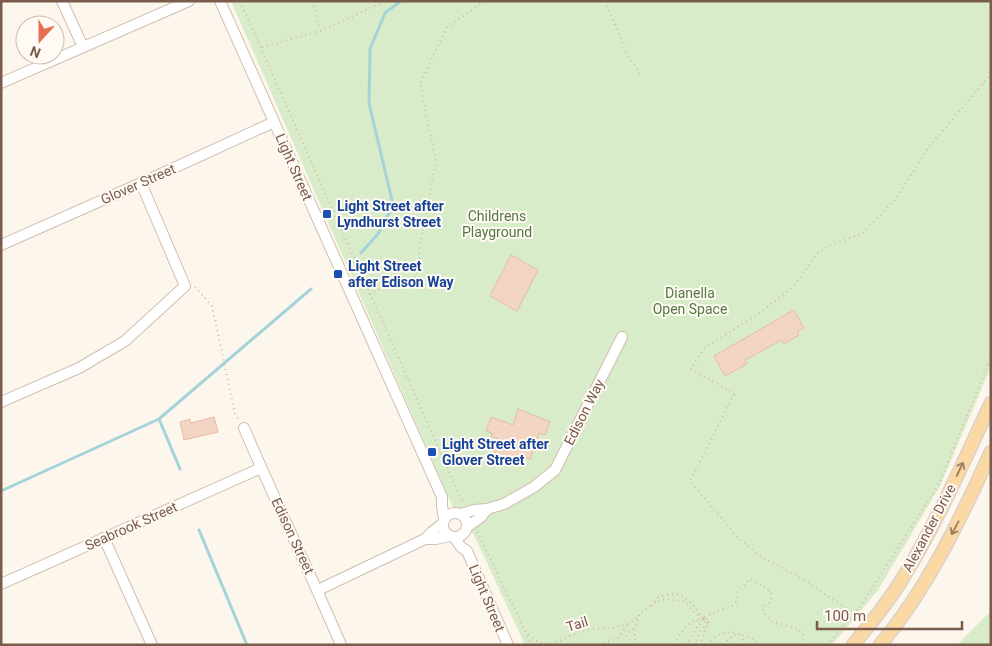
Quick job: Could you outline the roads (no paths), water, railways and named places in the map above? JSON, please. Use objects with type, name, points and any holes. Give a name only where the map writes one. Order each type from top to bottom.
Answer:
[{"type":"main road","name":"Alexander Drive","points":[[853,645],[885,605],[919,550],[946,499],[991,403]]},
{"type":"main road","name":"Alexander Drive","points":[[880,645],[937,562],[991,452]]},
{"type":"street","points":[[62,1],[83,48]]},
{"type":"street","points":[[1,83],[188,1]]},
{"type":"street","name":"Light Street","points":[[220,1],[442,497],[444,521]]},
{"type":"street","name":"Glover Street","points":[[1,245],[274,122]]},
{"type":"street","points":[[1,402],[79,368],[125,341],[185,286],[141,183]]},
{"type":"street","name":"Edison Way","points":[[461,513],[487,510],[504,504],[534,488],[555,470],[622,337]]},
{"type":"street","name":"Edison Street","points":[[244,428],[341,645]]},
{"type":"street","name":"Seabrook Street","points":[[1,584],[261,468]]},
{"type":"street","name":"Light Street","points":[[442,497],[461,513]]},
{"type":"street","name":"Edison Way","points":[[469,527],[487,510]]},
{"type":"street","points":[[318,590],[425,539],[450,514],[461,513],[466,518],[469,527],[462,536],[425,539]]},
{"type":"street","points":[[444,521],[444,531],[452,537]]},
{"type":"street","name":"Light Street","points":[[467,551],[469,527]]},
{"type":"street","name":"Light Street","points":[[452,537],[467,551],[508,645]]},
{"type":"street","points":[[104,538],[152,645]]},
{"type":"waterway","points":[[361,253],[378,234],[393,205],[369,103],[370,49],[385,13],[401,1]]},
{"type":"waterway","points":[[1,491],[159,419],[311,289]]},
{"type":"waterway","points":[[159,419],[180,469]]},
{"type":"waterway","points":[[199,530],[247,645]]},
{"type":"place","name":"Light Street after Lyndhurst Street","points":[[327,214]]},
{"type":"place","name":"Light Street after Edison Way","points":[[338,274]]},
{"type":"place","name":"Light Street after Glover Street","points":[[432,452]]},
{"type":"park label","name":"Childrens Playground","points":[[497,224]]},
{"type":"park label","name":"Dianella Open Space","points":[[690,302]]}]
